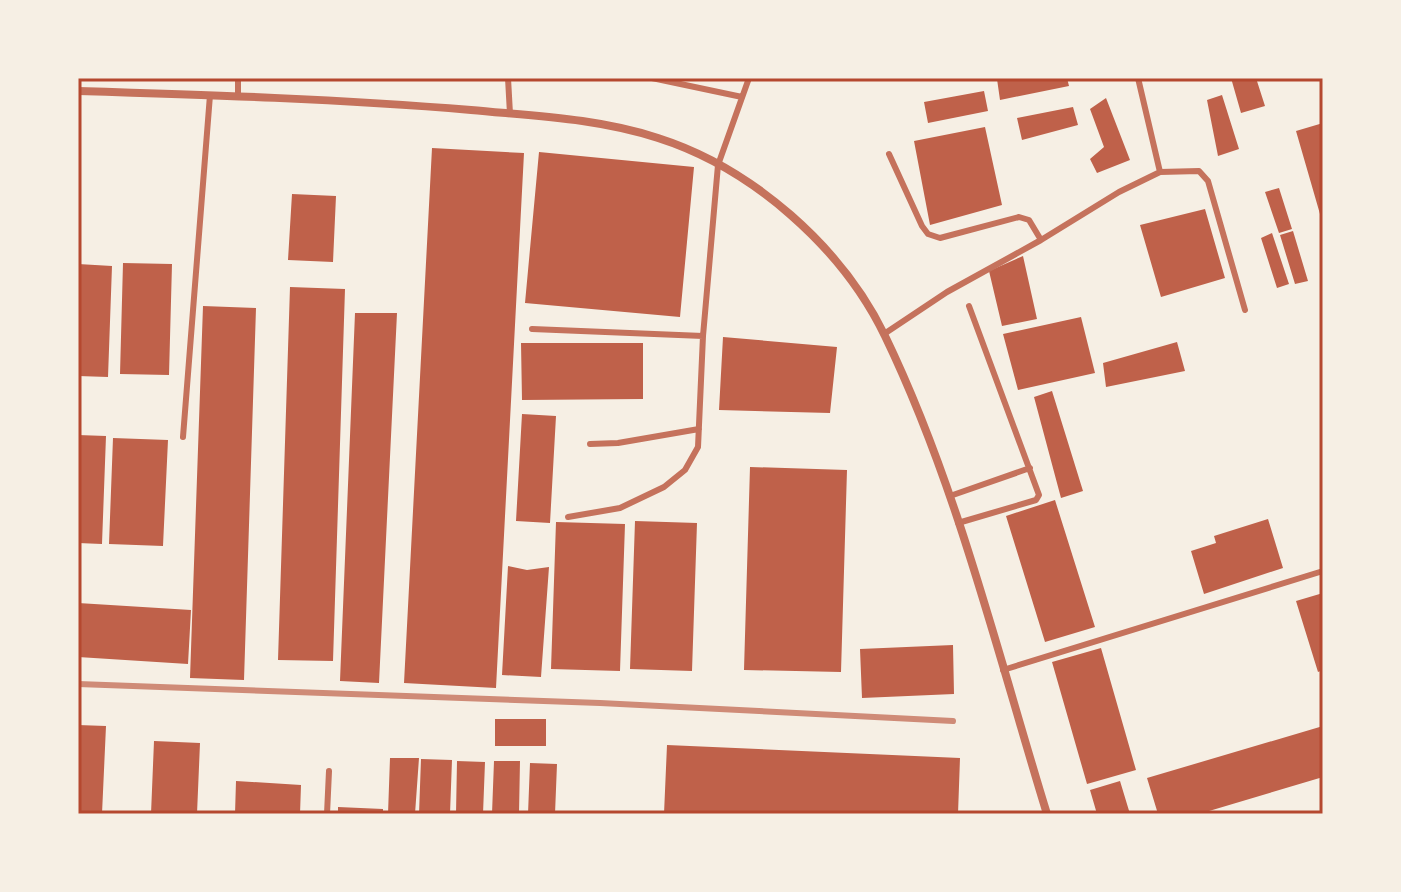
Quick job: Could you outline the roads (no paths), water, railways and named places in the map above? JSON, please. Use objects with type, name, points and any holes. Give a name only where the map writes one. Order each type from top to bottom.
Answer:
[{"type":"street","points":[[78,91],[382,103],[612,125],[661,139],[718,165],[761,190],[814,238],[857,288],[884,334],[950,496],[1047,814]]},
{"type":"lane","points":[[238,78],[238,96]]},
{"type":"lane","points":[[508,78],[510,114]]},
{"type":"lane","points":[[652,78],[742,97]]},
{"type":"lane","points":[[568,517],[620,508],[664,487],[685,470],[698,447],[703,336],[718,165],[749,78]]},
{"type":"lane","points":[[1138,78],[1160,172]]},
{"type":"lane","points":[[183,437],[210,95]]},
{"type":"lane","points":[[889,154],[928,234],[940,238],[1019,217],[1029,220],[1041,240]]},
{"type":"lane","points":[[884,334],[947,292],[1119,192],[1160,172],[1199,171],[1208,181],[1245,310]]},
{"type":"lane","points":[[958,523],[1036,500],[1039,495],[969,306]]},
{"type":"lane","points":[[532,329],[703,336]]},
{"type":"lane","points":[[590,444],[618,443],[699,429]]},
{"type":"lane","points":[[950,496],[1030,468]]},
{"type":"lane","points":[[1003,670],[1323,571]]},
{"type":"lane","points":[[327,814],[329,771]]},
{"type":"railway","points":[[78,684],[600,703],[953,721]]}]
